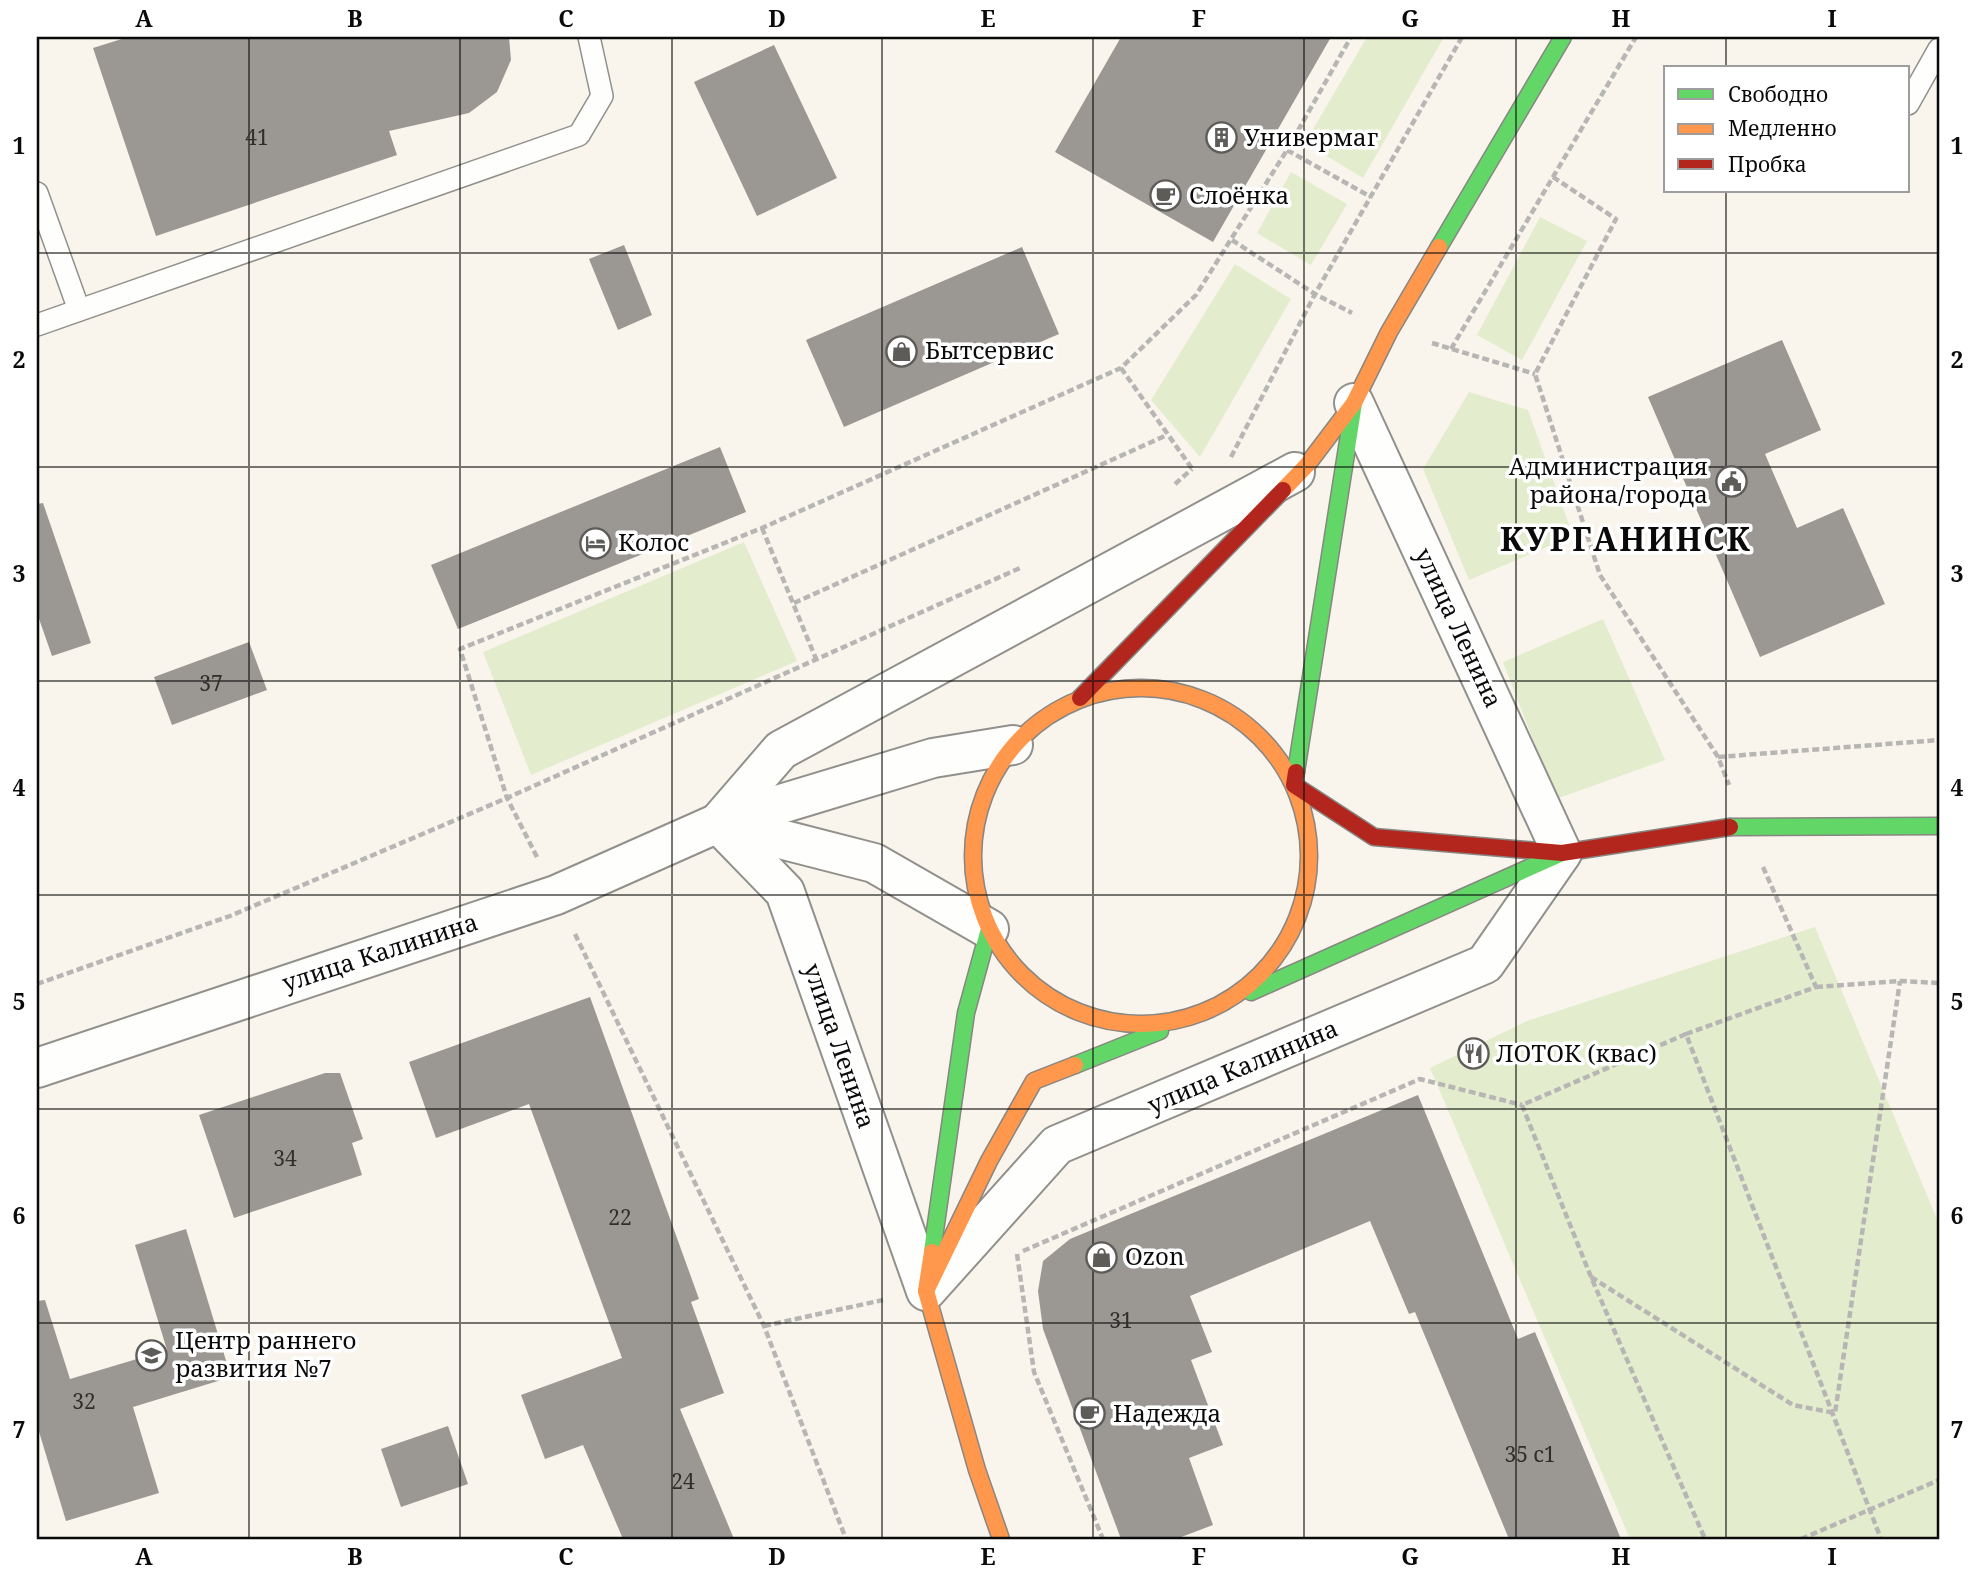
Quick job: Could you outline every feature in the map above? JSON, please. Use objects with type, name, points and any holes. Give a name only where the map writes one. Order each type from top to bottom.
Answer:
[{"type":"street","points":[[1080,698],[1307,465],[1354,403],[1389,332],[1563,37]]},
{"type":"street","points":[[1294,785],[1354,403]]},
{"type":"street","name":"улица Ленина","points":[[1354,403],[1562,853]]},
{"type":"street","name":"улица Калинина","points":[[718,822],[780,750],[1307,465]]},
{"type":"street","points":[[1164,686],[1216,705],[1262,738],[1294,785],[1308,829],[1309,875],[1298,919],[1275,960],[1242,992],[1202,1014],[1161,1024],[1119,1023],[1079,1013],[1042,993],[1012,964],[989,929],[974,882],[974,834],[987,787],[1013,745],[1044,718],[1080,698],[1121,689],[1164,686]]},
{"type":"street","name":"улица Калинина","points":[[37,1068],[556,895],[718,822],[933,758],[1013,745]]},
{"type":"street","points":[[1294,785],[1374,837],[1562,853],[1745,825],[1939,826]]},
{"type":"street","points":[[718,822],[874,863],[989,929]]},
{"type":"street","name":"улица Ленина","points":[[718,822],[785,892],[926,1291],[977,1470],[1001,1539]]},
{"type":"street","points":[[926,1291],[989,1161],[1034,1081],[1202,1014],[1562,853]]},
{"type":"street","name":"улица Калинина","points":[[926,1291],[1057,1145],[1485,964],[1562,853]]},
{"type":"street","name":"улица Ленина","points":[[926,1291],[966,1013],[989,929]]},
{"type":"lane","points":[[37,325],[579,135],[602,96],[589,37]]},
{"type":"lane","points":[[1910,100],[1939,49]]},
{"type":"lane","points":[[37,193],[79,310]]},
{"type":"path","points":[[846,1539],[764,1326],[507,798],[460,649],[762,528],[1121,368],[1196,295],[1287,150],[1351,37]]},
{"type":"path","points":[[1226,467],[1315,294],[1462,37]]},
{"type":"path","points":[[1451,349],[1636,37]]},
{"type":"path","points":[[1287,150],[1371,197]]},
{"type":"path","points":[[1232,240],[1315,294]]},
{"type":"path","points":[[1121,368],[1199,477]]},
{"type":"path","points":[[794,603],[1167,435]]},
{"type":"path","points":[[1173,486],[1192,469]]},
{"type":"path","points":[[762,528],[816,659]]},
{"type":"path","points":[[37,984],[230,916],[507,798],[1030,563]]},
{"type":"path","points":[[1718,757],[1939,740]]},
{"type":"path","points":[[1816,987],[1900,981],[1939,983]]},
{"type":"path","points":[[1591,1277],[1793,1405],[1835,1413],[1900,981]]},
{"type":"path","points":[[1006,1258],[1420,1079],[1522,1105],[1686,1034]]},
{"type":"path","points":[[1522,1105],[1591,1277],[1705,1539]]},
{"type":"path","points":[[1017,1253],[1034,1372],[1103,1539]]},
{"type":"path","points":[[764,1326],[926,1291]]},
{"type":"path","points":[[1801,1539],[1939,1480]]},
{"type":"green space","points":[[1367,37],[1444,37],[1363,178],[1305,143]]},
{"type":"green space","points":[[1291,172],[1347,204],[1311,265],[1257,233]]},
{"type":"green space","points":[[1540,217],[1587,241],[1522,360],[1477,335]]},
{"type":"green space","points":[[1235,264],[1291,299],[1200,457],[1151,400]]},
{"type":"green space","points":[[1469,392],[1528,410],[1573,536],[1469,580],[1423,469]]},
{"type":"green space","points":[[744,542],[797,661],[531,775],[483,652]]},
{"type":"green space","points":[[1603,619],[1665,760],[1556,799],[1503,662]]},
{"type":"green space","points":[[1815,927],[1939,1224],[1939,1539],[1630,1539],[1430,1068],[1527,1021]]},
{"type":"building","points":[[128,37],[509,37],[511,60],[497,92],[469,113],[389,131],[397,155],[156,236],[93,48]]},
{"type":"building","name":"Универмаг","points":[[1121,37],[1331,37],[1213,242],[1055,152]]},
{"type":"building","points":[[774,45],[837,178],[757,216],[694,82]]},
{"type":"building","points":[[624,245],[652,315],[618,330],[589,259]]},
{"type":"building","points":[[1022,247],[1059,334],[844,427],[806,340]]},
{"type":"building","name":"Администрация района/города","points":[[1782,340],[1821,430],[1765,454],[1797,528],[1843,508],[1885,604],[1760,657],[1648,397]]},
{"type":"building","points":[[720,447],[746,512],[458,629],[431,565]]},
{"type":"building","points":[[43,503],[91,643],[52,656],[37,613],[37,504]]},
{"type":"building","points":[[249,642],[267,690],[172,725],[154,677]]},
{"type":"building","points":[[590,997],[699,1299],[691,1302],[724,1393],[680,1409],[734,1539],[623,1539],[583,1445],[545,1459],[521,1395],[622,1358],[529,1104],[436,1138],[409,1062]]},
{"type":"building","points":[[325,1073],[340,1073],[363,1139],[352,1143],[362,1175],[234,1218],[199,1115]]},
{"type":"building","points":[[1418,1095],[1518,1339],[1535,1332],[1621,1539],[1509,1539],[1415,1312],[1409,1314],[1370,1221],[1190,1296],[1212,1352],[1191,1360],[1223,1445],[1189,1458],[1213,1525],[1176,1539],[1121,1539],[1043,1329],[1038,1291],[1043,1261],[1070,1239]]},
{"type":"building","points":[[186,1229],[231,1377],[133,1407],[159,1493],[66,1521],[37,1425],[37,1301],[45,1300],[70,1379],[167,1350],[135,1245]]},
{"type":"building","points":[[448,1426],[468,1484],[401,1507],[381,1449]]},
{"type":"traffic: fast","points":[[1439,247],[1563,37]]},
{"type":"traffic: fast","points":[[1296,772],[1354,403]]},
{"type":"traffic: fast","points":[[1730,827],[1939,826]]},
{"type":"traffic: fast","points":[[1251,992],[1560,854]]},
{"type":"traffic: fast","points":[[932,1252],[966,1013],[989,929]]},
{"type":"traffic: fast","points":[[1075,1065],[1160,1031]]},
{"type":"traffic: slow","points":[[1283,490],[1307,465],[1354,403],[1389,332],[1439,247]]},
{"type":"traffic: slow","points":[[1141,688],[1174,691],[1205,701],[1234,716],[1260,737],[1281,763],[1296,792],[1306,823],[1309,856],[1306,889],[1296,920],[1281,949],[1260,975],[1234,996],[1205,1011],[1174,1021],[1141,1024],[1108,1021],[1077,1011],[1048,996],[1022,975],[1001,949],[986,920],[976,889],[973,856],[976,823],[986,792],[1001,763],[1022,737],[1048,716],[1077,701],[1108,691],[1141,688]]},
{"type":"traffic: slow","points":[[926,1291],[989,1161],[1034,1081],[1075,1065]]},
{"type":"traffic: slow","points":[[932,1252],[926,1291],[977,1470],[1001,1539]]},
{"type":"traffic: jam","points":[[1080,698],[1283,490]]},
{"type":"traffic: jam","points":[[1296,772],[1294,785],[1374,837],[1562,853],[1730,827]]},
{"type":"place","name":"Универмаг","points":[[1221,138]]},
{"type":"place","name":"Слоёнка","points":[[1166,196]]},
{"type":"place","name":"Бытсервис","points":[[902,351]]},
{"type":"place","name":"Администрация района/города","points":[[1731,481]]},
{"type":"place","name":"Колос","points":[[595,543]]},
{"type":"place","name":"ЛОТОК (квас)","points":[[1473,1054]]},
{"type":"place","name":"Ozon","points":[[1102,1257]]},
{"type":"place","name":"Центр раннего развития №7","points":[[152,1355]]},
{"type":"place","name":"Надежда","points":[[1090,1414]]},
{"type":"district","name":"КУРГАНИНСК","points":[[1626,540]]}]
